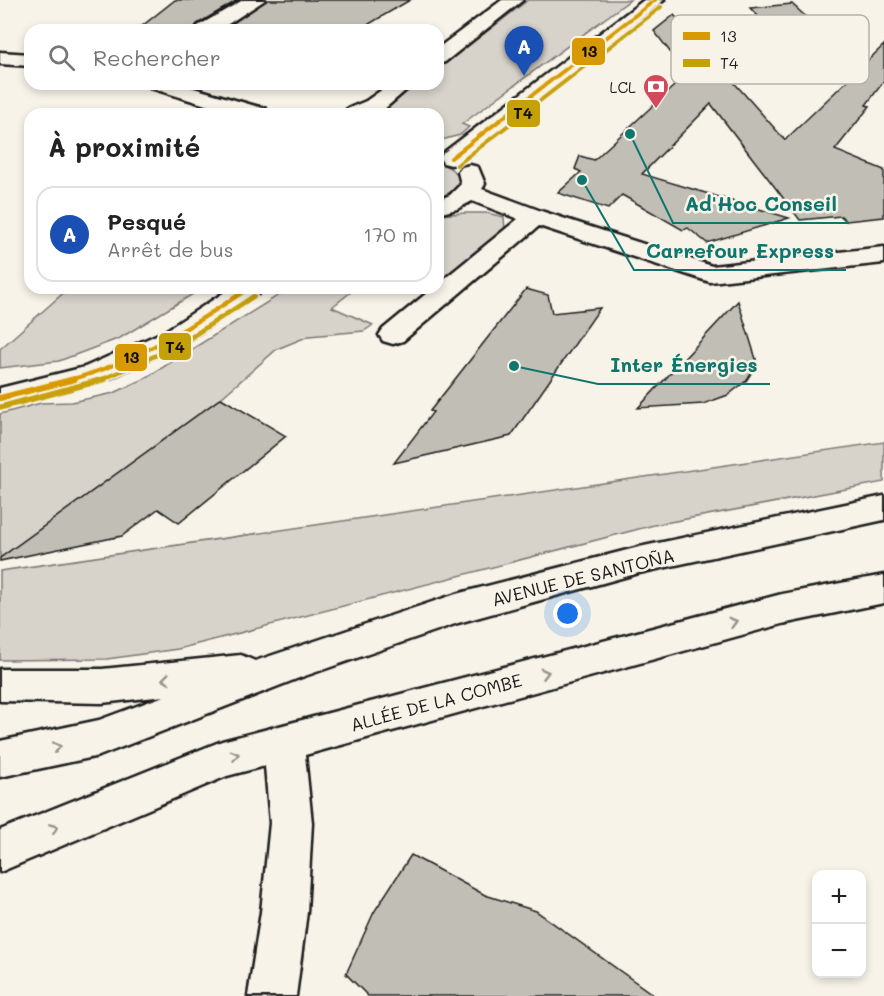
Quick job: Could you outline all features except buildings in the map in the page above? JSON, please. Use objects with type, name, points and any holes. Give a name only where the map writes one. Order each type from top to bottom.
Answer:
[{"type":"street","points":[[215,24],[256,0]]},
{"type":"street","points":[[444,53],[514,0]]},
{"type":"street","points":[[444,205],[459,200],[469,192],[473,184],[469,169],[444,156],[655,0]]},
{"type":"street","points":[[0,58],[24,60]]},
{"type":"street","points":[[178,90],[238,108]]},
{"type":"street","points":[[369,108],[395,90]]},
{"type":"street","points":[[469,192],[535,217],[710,274],[884,255]]},
{"type":"street","points":[[444,293],[535,217]]},
{"type":"street","points":[[0,398],[94,374],[175,337],[240,294]]},
{"type":"street","points":[[393,335],[442,294]]},
{"type":"street","name":"AVENUE DE SANTOÑA","points":[[0,759],[99,738],[287,666],[456,609],[639,560],[884,508]]},
{"type":"street","name":"ALLÉE DE LA COMBE","points":[[0,850],[222,759],[782,609],[884,589]]},
{"type":"street","name":"AVENUE DE SANTOÑA","points":[[0,685],[102,686],[287,666]]},
{"type":"street","points":[[272,996],[284,912],[291,823],[283,742]]},
{"type":"shaded area","points":[[528,0],[630,0],[462,124],[469,127],[460,135],[444,139],[444,108],[384,108],[409,90],[444,90],[444,64]]},
{"type":"shaded area","points":[[444,165],[457,175],[459,180],[454,190],[444,195]]},
{"type":"shaded area","points":[[487,213],[504,217],[505,232],[444,279],[444,215]]},
{"type":"shaded area","points":[[62,294],[193,294],[120,338],[59,361],[0,368],[0,349]]},
{"type":"shaded area","points":[[280,294],[348,294],[332,307],[373,325],[364,331],[309,336],[277,349],[221,398],[0,560],[0,414],[41,403],[72,402],[114,393],[144,379]]},
{"type":"shaded area","points":[[884,442],[884,482],[654,525],[178,649],[107,659],[0,660],[0,571]]},
{"type":"transit line","name":"13","points":[[451,158],[655,0]]},
{"type":"transit line","name":"T4","points":[[457,165],[661,7]]},
{"type":"transit line","name":"13","points":[[0,398],[94,374],[175,337],[240,294]]},
{"type":"transit line","name":"T4","points":[[2,407],[98,382],[179,345],[254,296]]},
{"type":"place","name":"Pesqué","points":[[524,76]]},
{"type":"place","name":"LCL","points":[[656,110]]},
{"type":"place","name":"Ad'Hoc Conseil","points":[[630,134]]},
{"type":"place","name":"Carrefour Express","points":[[582,180]]},
{"type":"place","name":"Inter Énergies","points":[[514,366]]}]
